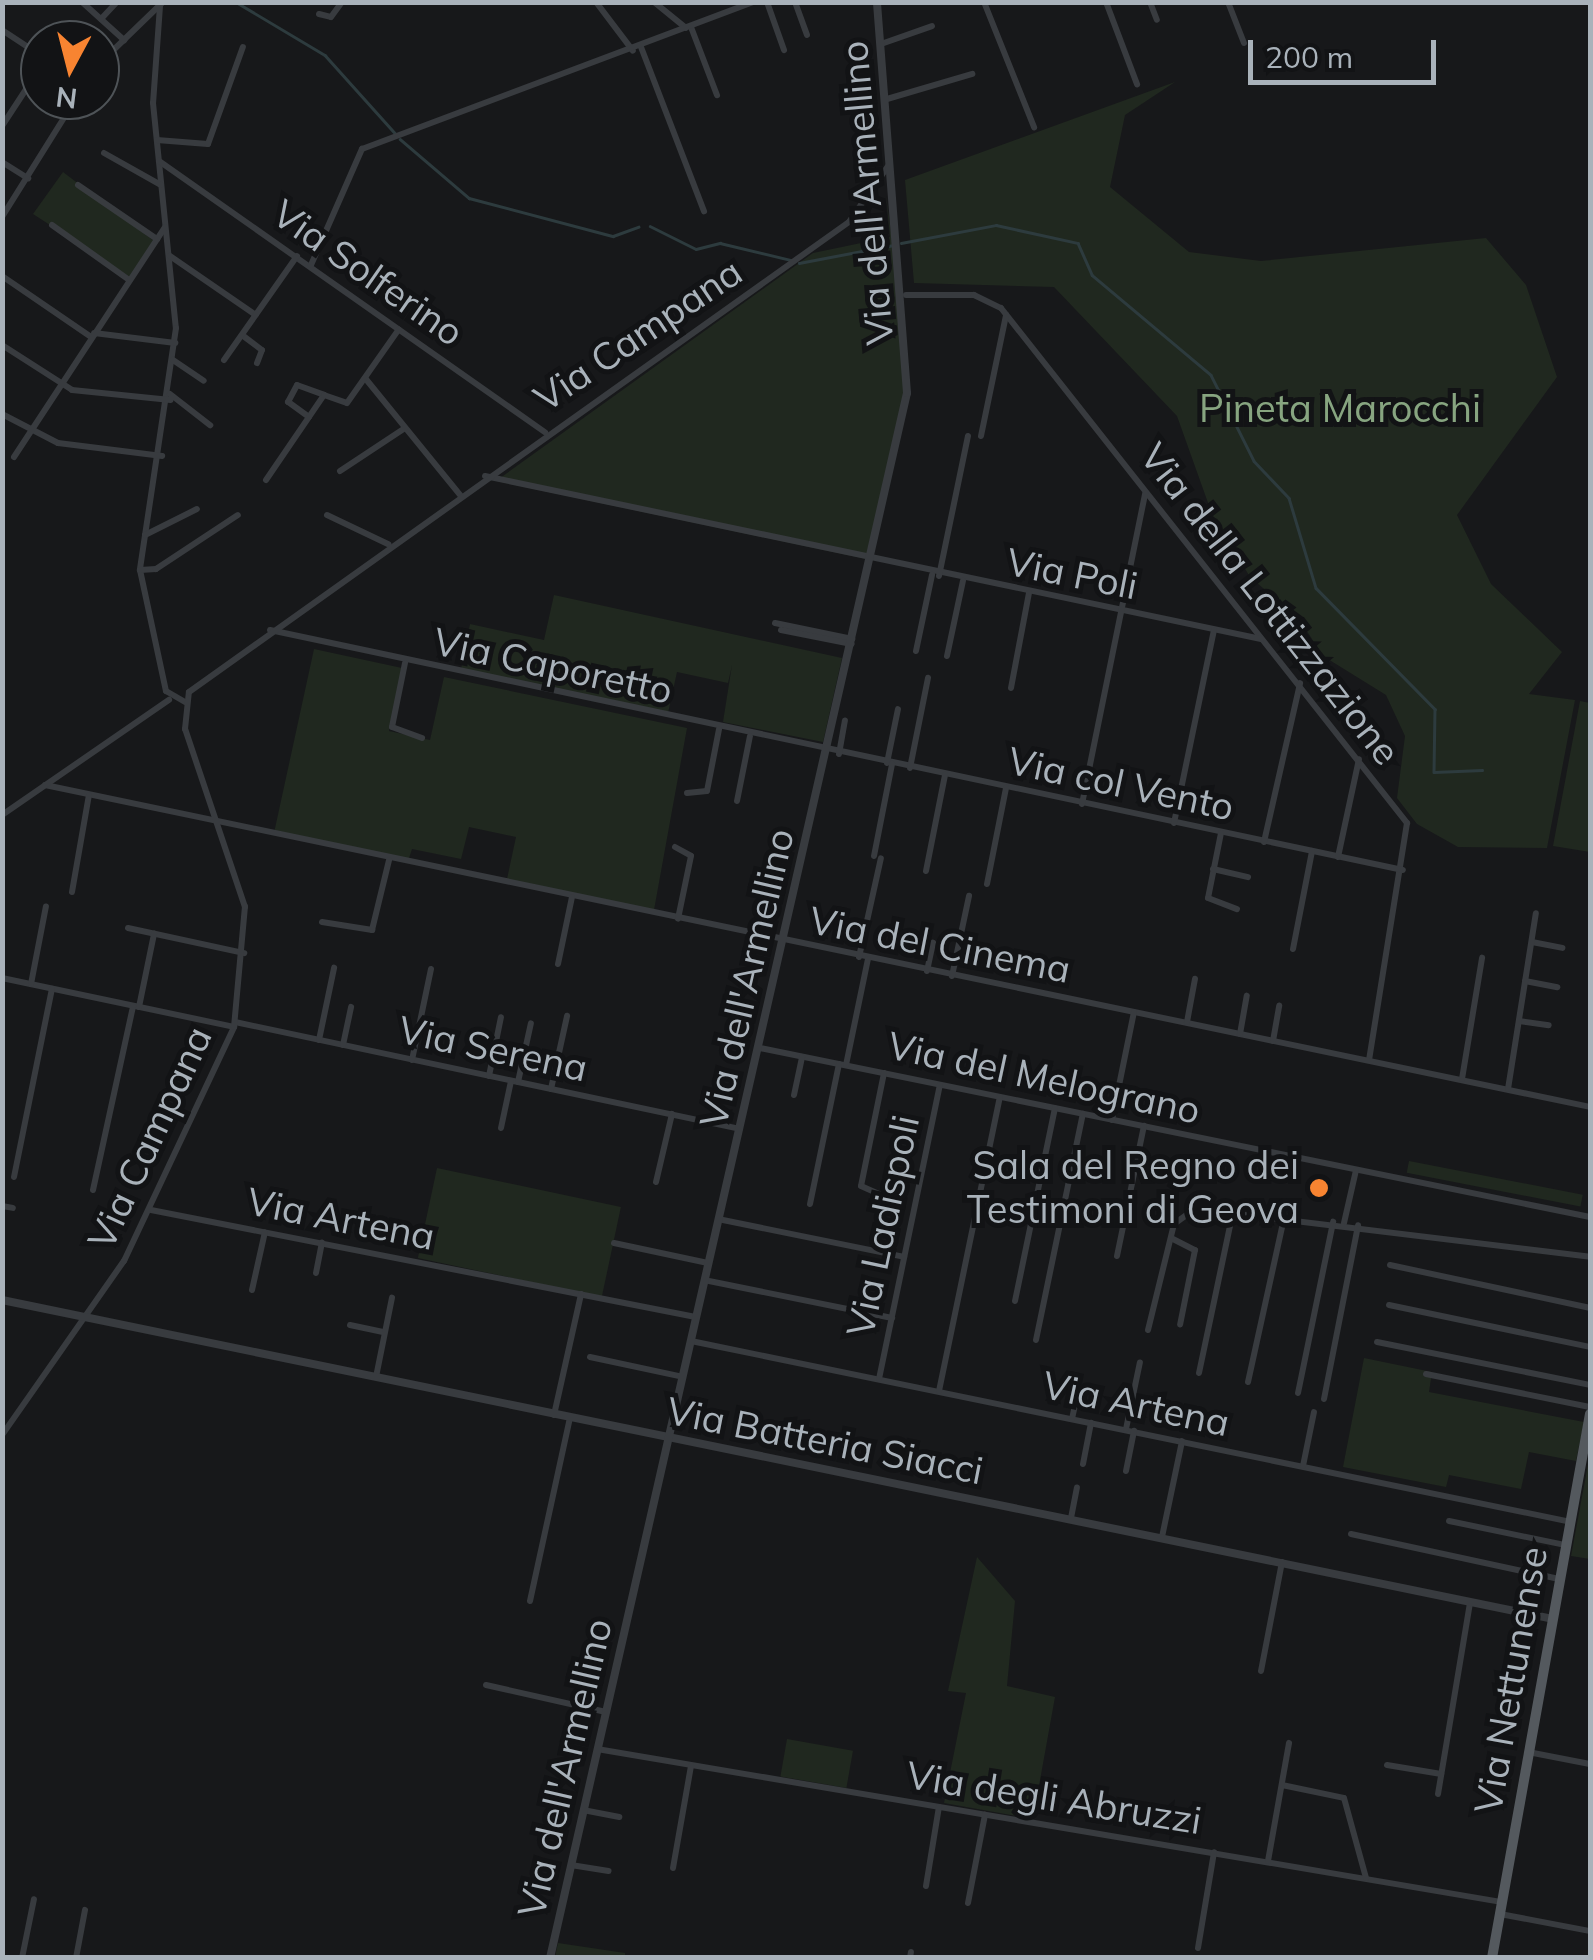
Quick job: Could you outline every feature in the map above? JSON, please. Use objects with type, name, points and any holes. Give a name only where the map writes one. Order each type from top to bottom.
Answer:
[{"type":"main road","name":"Via Nettunense","points":[[1492,1958],[1590,1410]]},
{"type":"street","points":[[82,2],[124,40]]},
{"type":"street","points":[[101,19],[117,2]]},
{"type":"street","points":[[319,14],[329,18],[342,2]]},
{"type":"street","points":[[596,2],[637,49],[704,211]]},
{"type":"street","points":[[654,2],[689,28],[718,95]]},
{"type":"street","points":[[767,2],[784,50]]},
{"type":"street","points":[[795,2],[807,35]]},
{"type":"street","points":[[877,4],[890,2]]},
{"type":"street","points":[[984,2],[1034,127]]},
{"type":"street","points":[[1106,2],[1138,84]]},
{"type":"street","points":[[1150,2],[1157,20]]},
{"type":"street","points":[[1228,2],[1244,43]]},
{"type":"street","points":[[311,265],[359,151],[394,144],[749,3]]},
{"type":"street","points":[[120,44],[161,4]]},
{"type":"street","points":[[161,4],[156,140],[175,343],[162,456],[140,570],[169,700]]},
{"type":"street","name":"Via dell'Armellino","points":[[550,1958],[853,642],[908,384],[906,296],[877,4]]},
{"type":"street","points":[[882,44],[932,26]]},
{"type":"street","points":[[156,140],[208,144],[243,48]]},
{"type":"street","points":[[887,99],[972,74]]},
{"type":"street","points":[[2,126],[20,99]]},
{"type":"street","points":[[2,217],[64,120]]},
{"type":"street","name":"Via Campana","points":[[2,1435],[86,1318],[152,1210],[234,1025],[244,953],[242,886],[187,735],[185,702],[202,678],[269,629],[800,257],[868,204],[892,150]]},
{"type":"street","points":[[104,153],[161,184]]},
{"type":"street","name":"Via Solferino","points":[[158,161],[545,432]]},
{"type":"street","points":[[2,162],[28,178]]},
{"type":"street","points":[[78,184],[157,239]]},
{"type":"street","points":[[52,225],[129,280]]},
{"type":"street","points":[[14,457],[165,226]]},
{"type":"street","points":[[169,256],[256,314]]},
{"type":"street","points":[[224,360],[297,256]]},
{"type":"street","points":[[2,276],[92,335],[175,343]]},
{"type":"street","name":"Via della Lottizzazione","points":[[906,296],[978,296],[1006,314],[1262,640],[1360,758],[1408,824],[1369,1060]]},
{"type":"street","points":[[981,436],[1006,314]]},
{"type":"street","points":[[309,418],[288,402],[298,384],[346,404],[399,328]]},
{"type":"street","points":[[242,335],[262,350],[256,363]]},
{"type":"street","points":[[2,344],[60,385],[170,397],[210,425]]},
{"type":"street","points":[[173,360],[204,381]]},
{"type":"street","points":[[365,378],[460,495]]},
{"type":"street","points":[[266,480],[324,395]]},
{"type":"street","points":[[2,414],[30,433],[162,456]]},
{"type":"street","points":[[340,471],[405,428]]},
{"type":"street","points":[[916,651],[968,436]]},
{"type":"street","name":"Via Poli","points":[[485,476],[870,563],[1262,640]]},
{"type":"street","points":[[1082,804],[1146,492]]},
{"type":"street","points":[[145,535],[198,509]]},
{"type":"street","points":[[140,570],[155,570],[238,514]]},
{"type":"street","points":[[328,515],[388,544]]},
{"type":"street","points":[[947,656],[963,581]]},
{"type":"street","points":[[1011,688],[1029,594]]},
{"type":"street","points":[[778,626],[853,642]]},
{"type":"street","name":"Via Caporetto","points":[[269,629],[405,664],[828,751]]},
{"type":"street","points":[[1174,823],[1214,630]]},
{"type":"street","points":[[405,664],[392,727],[422,738]]},
{"type":"street","points":[[910,768],[928,678]]},
{"type":"street","points":[[1264,842],[1300,683]]},
{"type":"street","points":[[2,815],[169,700],[185,702]]},
{"type":"street","points":[[859,957],[878,858],[898,708]]},
{"type":"street","points":[[839,754],[846,721]]},
{"type":"street","points":[[687,793],[706,793],[718,729]]},
{"type":"street","points":[[737,801],[750,736]]},
{"type":"street","name":"Via col Vento","points":[[828,751],[1402,870]]},
{"type":"street","points":[[1338,857],[1360,758]]},
{"type":"street","points":[[926,871],[945,775]]},
{"type":"street","name":"Via del Cinema","points":[[45,785],[389,860],[1590,1107]]},
{"type":"street","points":[[987,884],[1006,788]]},
{"type":"street","points":[[72,892],[89,795]]},
{"type":"street","points":[[1221,833],[1208,900],[1237,910]]},
{"type":"street","points":[[675,847],[691,856],[678,920]]},
{"type":"street","points":[[1292,950],[1312,852]]},
{"type":"street","points":[[322,922],[372,930],[389,860]]},
{"type":"street","points":[[1214,870],[1248,876]]},
{"type":"street","points":[[952,976],[969,896]]},
{"type":"street","points":[[558,964],[572,898]]},
{"type":"street","points":[[31,984],[46,906]]},
{"type":"street","points":[[1508,1089],[1536,912]]},
{"type":"street","points":[[128,928],[244,953]]},
{"type":"street","points":[[92,1190],[154,934]]},
{"type":"street","points":[[1532,942],[1562,948]]},
{"type":"street","points":[[927,971],[933,944]]},
{"type":"street","points":[[1462,1079],[1482,958]]},
{"type":"street","points":[[842,1065],[868,959]]},
{"type":"street","points":[[319,1040],[334,968]]},
{"type":"street","points":[[412,1060],[430,968]]},
{"type":"street","name":"Via Serena","points":[[2,978],[740,1129]]},
{"type":"street","points":[[1186,1022],[1195,979]]},
{"type":"street","points":[[1526,981],[1557,987]]},
{"type":"street","points":[[14,1178],[52,989]]},
{"type":"street","points":[[1240,1034],[1247,996]]},
{"type":"street","points":[[1272,1041],[1279,1006]]},
{"type":"street","points":[[342,1045],[351,1007]]},
{"type":"street","points":[[1112,1120],[1134,1012]]},
{"type":"street","points":[[551,1089],[567,1016]]},
{"type":"street","points":[[488,1076],[501,1017]]},
{"type":"street","points":[[1519,1020],[1549,1025]]},
{"type":"street","points":[[501,1128],[531,1023]]},
{"type":"street","name":"Via del Melograno","points":[[760,1048],[1590,1217]]},
{"type":"street","points":[[794,1095],[802,1056]]},
{"type":"street","name":"Via del Melograno","points":[[810,1204],[842,1065]]},
{"type":"street","points":[[884,1073],[861,1186],[892,1200]]},
{"type":"street","name":"Via Ladispoli","points":[[879,1379],[940,1085]]},
{"type":"street","points":[[939,1392],[1000,1097]]},
{"type":"street","points":[[1015,1300],[1054,1108]]},
{"type":"street","points":[[656,1182],[672,1114]]},
{"type":"street","points":[[1036,1340],[1082,1114]]},
{"type":"street","points":[[1116,1256],[1144,1126]]},
{"type":"street","points":[[1344,1223],[1356,1170]]},
{"type":"street","points":[[2,1206],[13,1208]]},
{"type":"street","name":"Via Artena","points":[[152,1210],[696,1317]]},
{"type":"street","points":[[1198,1373],[1233,1211]]},
{"type":"street","points":[[1148,1330],[1170,1238],[1185,1212],[1233,1211],[1344,1223],[1590,1257]]},
{"type":"street","points":[[1248,1382],[1284,1218]]},
{"type":"street","points":[[718,1219],[904,1257]]},
{"type":"street","points":[[1298,1393],[1333,1222]]},
{"type":"street","points":[[1324,1398],[1358,1225]]},
{"type":"street","points":[[252,1290],[265,1232]]},
{"type":"street","points":[[1170,1238],[1196,1250],[1180,1325]]},
{"type":"street","points":[[316,1273],[322,1242]]},
{"type":"street","points":[[614,1243],[708,1263]]},
{"type":"street","points":[[1390,1265],[1590,1308]]},
{"type":"street","points":[[704,1280],[892,1318]]},
{"type":"street","points":[[554,1415],[581,1294]]},
{"type":"street","points":[[376,1378],[392,1298]]},
{"type":"street","name":"Via Batteria Siacci","points":[[2,1300],[1554,1618]]},
{"type":"street","points":[[1389,1305],[1590,1347]]},
{"type":"street","points":[[350,1325],[384,1332]]},
{"type":"street","name":"Via Artena","points":[[691,1341],[1571,1522]]},
{"type":"street","points":[[1377,1342],[1590,1385]]},
{"type":"street","points":[[590,1358],[683,1377]]},
{"type":"street","points":[[1126,1471],[1140,1362]]},
{"type":"street","points":[[1426,1374],[1590,1410]]},
{"type":"street","points":[[1072,1419],[1079,1385]]},
{"type":"street","points":[[1303,1466],[1314,1412]]},
{"type":"street","points":[[530,1601],[570,1418]]},
{"type":"street","points":[[1083,1464],[1092,1423]]},
{"type":"street","points":[[1162,1537],[1182,1441]]},
{"type":"street","points":[[1071,1518],[1077,1488]]},
{"type":"street","points":[[1449,1521],[1566,1546]]},
{"type":"street","points":[[1351,1534],[1560,1580]]},
{"type":"street","points":[[1262,1671],[1282,1562]]},
{"type":"street","points":[[1438,1794],[1470,1602]]},
{"type":"street","points":[[486,1685],[606,1712]]},
{"type":"street","points":[[1268,1861],[1289,1743]]},
{"type":"street","name":"Via degli Abruzzi","points":[[597,1749],[1366,1878],[1590,1931]]},
{"type":"street","points":[[1528,1752],[1590,1764]]},
{"type":"street","points":[[1387,1765],[1441,1774]]},
{"type":"street","points":[[673,1868],[691,1766]]},
{"type":"street","points":[[1282,1785],[1344,1798],[1366,1878]]},
{"type":"street","points":[[926,1886],[940,1808]]},
{"type":"street","points":[[584,1810],[619,1816]]},
{"type":"street","points":[[968,1903],[984,1815]]},
{"type":"street","points":[[1198,1948],[1214,1852]]},
{"type":"street","points":[[571,1865],[609,1871]]},
{"type":"street","points":[[22,1958],[34,1899]]},
{"type":"street","points":[[76,1958],[85,1910]]},
{"type":"green space","name":"Pineta Marocchi","points":[[1175,82],[1125,115],[1110,187],[1189,252],[1261,261],[1486,238],[1526,285],[1557,377],[1457,515],[1491,584],[1562,652],[1529,694],[1575,700],[1547,848],[1458,847],[1417,824],[1397,798],[1405,736],[1386,695],[1323,656],[1299,619],[1250,577],[1212,514],[1177,416],[1054,287],[914,283],[905,180]]},
{"type":"green space","points":[[63,172],[154,241],[130,277],[33,214]]},
{"type":"green space","points":[[886,195],[909,370],[866,559],[496,481],[813,253],[890,237]]},
{"type":"green space","points":[[554,595],[842,658],[823,742],[723,722],[732,665],[728,683],[677,672],[668,713],[461,669],[470,624],[544,640]]},
{"type":"green space","points":[[314,649],[402,668],[389,731],[430,740],[444,677],[687,728],[654,910],[507,879],[516,837],[469,827],[461,859],[412,849],[408,861],[274,833]]},
{"type":"green space","points":[[1580,701],[1590,703],[1590,852],[1553,846]]},
{"type":"green space","points":[[1409,1161],[1583,1195],[1580,1207],[1407,1173]]},
{"type":"green space","points":[[437,1168],[621,1207],[602,1297],[418,1258]]},
{"type":"green space","points":[[1364,1358],[1432,1372],[1429,1392],[1584,1422],[1576,1461],[1529,1452],[1521,1489],[1449,1475],[1446,1487],[1343,1467]]},
{"type":"green space","points":[[1590,1459],[1590,1559],[1571,1556]]},
{"type":"green space","points":[[977,1557],[1015,1601],[1007,1686],[1055,1697],[1033,1819],[944,1803],[966,1693],[948,1691]]},
{"type":"green space","points":[[787,1739],[853,1751],[846,1788],[780,1776]]},
{"type":"green space","points":[[558,1943],[625,1953],[625,1957],[555,1957]]},
{"type":"waterway","points":[[236,2],[325,55],[395,133]]},
{"type":"waterway","points":[[400,139],[469,198],[613,236],[638,227]]},
{"type":"waterway","points":[[901,243],[996,225],[1078,243],[1092,275],[1211,375],[1254,461],[1289,498],[1316,588],[1435,709],[1434,772],[1482,770]]},
{"type":"waterway","points":[[650,226],[696,249],[720,243],[791,260]]},
{"type":"waterway","points":[[799,263],[893,245]]},
{"type":"place","name":"Sala del Regno dei Testimoni di Geova","points":[[1319,1188]]}]
